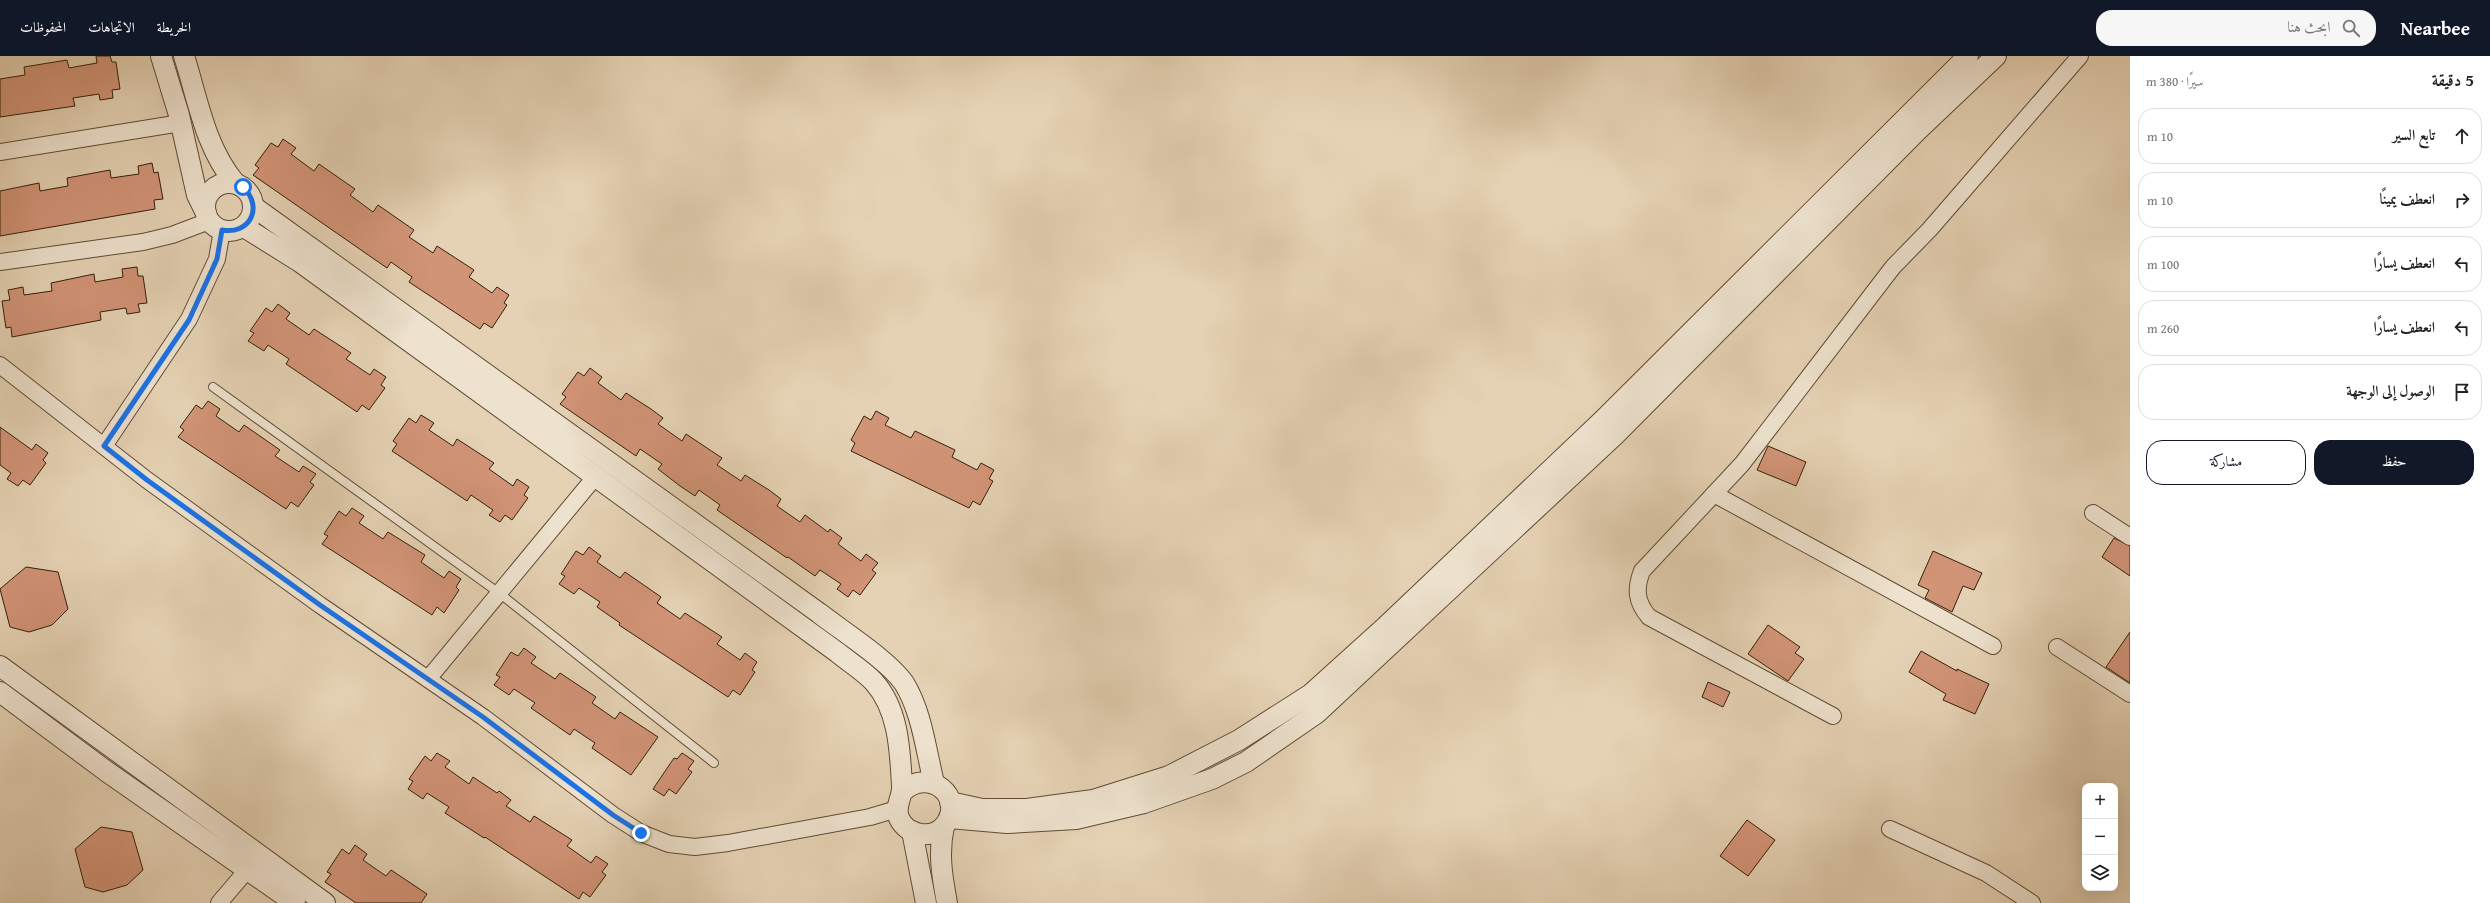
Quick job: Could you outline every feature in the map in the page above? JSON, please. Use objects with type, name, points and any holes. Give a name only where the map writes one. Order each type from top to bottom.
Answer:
[{"type":"street","points":[[161,56],[181,123],[197,195],[212,221]]},
{"type":"street","points":[[0,262],[143,242],[172,235],[212,221],[237,230],[244,227],[253,214],[254,207],[249,192],[236,183],[222,168],[213,148],[184,56]]},
{"type":"street","points":[[912,831],[929,834],[948,815],[982,809],[1020,809],[1093,800],[1169,776],[1239,740],[1311,694],[1383,629],[1602,421],[1968,56]]},
{"type":"street","points":[[948,815],[1007,823],[1076,819],[1144,803],[1212,779],[1246,762],[1317,713],[1615,435],[1918,130],[1996,56]]},
{"type":"street","points":[[1833,716],[1649,617],[1641,608],[1637,595],[1637,582],[1642,571],[1742,464],[1893,267],[1930,229],[2080,56]]},
{"type":"street","points":[[0,152],[181,123]]},
{"type":"street","points":[[104,446],[189,320],[217,259],[212,221],[205,204],[212,190],[223,184],[236,183]]},
{"type":"street","points":[[254,207],[818,613],[887,666],[904,683],[916,710],[934,783]]},
{"type":"street","points":[[244,227],[300,262],[837,652],[875,683],[890,710],[900,741],[899,818],[912,831],[926,903]]},
{"type":"street","points":[[0,365],[147,480],[320,605],[483,717],[613,815],[641,833],[669,844],[695,847],[728,843],[870,817],[900,800],[917,782],[934,783],[942,787],[948,815],[940,843],[940,858],[947,903]]},
{"type":"street","points":[[428,679],[595,477]]},
{"type":"street","points":[[1714,494],[1993,646]]},
{"type":"street","points":[[2093,513],[2130,537]]},
{"type":"street","points":[[2057,647],[2130,694]]},
{"type":"street","points":[[0,666],[325,903]]},
{"type":"street","points":[[0,692],[106,771],[295,903]]},
{"type":"street","points":[[1890,829],[1986,873],[2032,903]]},
{"type":"street","points":[[219,903],[248,869]]},
{"type":"lane","points":[[213,387],[499,593],[714,763]]},
{"type":"building","points":[[96,56],[110,56],[112,62],[116,62],[120,89],[112,90],[113,98],[100,100],[99,94],[73,98],[75,106],[0,117],[0,79],[25,75],[24,67],[67,60],[69,68],[97,63]]},
{"type":"building","points":[[283,139],[296,148],[291,154],[314,171],[319,164],[355,189],[350,195],[373,212],[378,205],[414,230],[409,237],[433,253],[437,246],[474,270],[469,277],[492,293],[497,287],[509,295],[504,303],[507,305],[492,328],[484,323],[480,329],[409,282],[412,277],[391,262],[387,268],[253,175],[259,168],[255,165],[271,143],[278,147]]},
{"type":"building","points":[[152,163],[154,173],[158,172],[163,199],[154,200],[155,209],[0,236],[0,191],[39,183],[40,191],[68,186],[67,178],[110,170],[111,178],[139,174],[138,166]]},
{"type":"building","points":[[137,267],[138,276],[143,276],[147,303],[138,304],[140,312],[127,314],[126,308],[100,312],[101,320],[12,337],[11,327],[6,328],[2,301],[10,300],[8,290],[23,287],[24,295],[52,291],[51,283],[94,274],[95,282],[123,277],[122,269]]},
{"type":"building","points":[[278,304],[290,313],[286,319],[309,335],[314,329],[351,353],[346,359],[370,375],[374,369],[386,377],[381,385],[385,388],[369,410],[362,405],[357,412],[286,364],[289,359],[268,345],[264,351],[248,341],[254,333],[250,331],[266,308],[272,312]]},
{"type":"building","points":[[590,368],[602,377],[598,383],[621,400],[626,393],[663,418],[658,424],[682,441],[686,434],[722,458],[717,465],[741,481],[745,475],[769,490],[781,499],[777,506],[800,522],[805,515],[828,532],[830,529],[842,538],[838,544],[861,561],[866,554],[878,563],[872,570],[876,573],[860,595],[853,590],[848,597],[837,589],[841,584],[820,570],[815,576],[717,510],[720,505],[699,490],[695,496],[680,486],[658,469],[662,464],[640,449],[636,456],[560,404],[566,397],[562,394],[578,372],[584,376]]},
{"type":"building","points":[[208,401],[220,409],[216,416],[239,432],[244,425],[280,450],[275,456],[299,472],[303,466],[316,474],[310,482],[314,485],[298,507],[291,502],[286,509],[178,437],[184,430],[180,427],[196,405],[202,409]]},
{"type":"building","points":[[876,411],[889,418],[885,425],[911,438],[915,431],[955,450],[952,457],[977,470],[981,463],[994,470],[989,479],[993,481],[980,505],[973,501],[969,508],[851,451],[855,443],[851,440],[864,416],[871,420]]},
{"type":"building","points":[[421,415],[434,423],[429,430],[453,446],[457,439],[494,463],[489,469],[513,486],[517,479],[529,487],[524,495],[528,498],[512,520],[505,515],[500,522],[489,515],[493,510],[471,495],[467,501],[392,451],[397,444],[393,441],[409,418],[416,423]]},
{"type":"building","points":[[0,427],[32,450],[36,444],[48,453],[43,460],[46,463],[30,485],[23,480],[18,486],[7,479],[11,473],[0,465]]},
{"type":"building","points":[[1768,446],[1806,462],[1796,486],[1757,470]]},
{"type":"building","points":[[352,508],[364,516],[359,523],[383,539],[388,532],[425,555],[421,562],[444,578],[449,571],[461,579],[456,587],[459,590],[444,613],[437,607],[432,615],[322,544],[328,536],[324,534],[339,511],[346,516]]},
{"type":"building","points":[[2114,538],[2130,546],[2130,576],[2102,557]]},
{"type":"building","points":[[589,547],[601,556],[597,562],[620,578],[625,572],[661,597],[657,603],[680,619],[685,613],[722,637],[717,644],[740,660],[745,653],[757,662],[752,670],[755,672],[740,695],[733,690],[728,697],[619,625],[620,623],[597,607],[600,602],[579,588],[574,594],[559,584],[565,576],[561,574],[576,551],[583,555]]},
{"type":"building","points":[[1933,551],[1982,573],[1974,590],[1963,586],[1952,612],[1925,598],[1929,590],[1918,585]]},
{"type":"building","points":[[26,567],[58,572],[68,609],[52,625],[29,632],[10,627],[0,589]]},
{"type":"building","points":[[1768,625],[1800,647],[1795,653],[1804,659],[1788,681],[1748,654]]},
{"type":"building","points":[[2130,632],[2130,683],[2106,667]]},
{"type":"building","points":[[524,648],[536,657],[531,663],[555,679],[560,673],[596,697],[592,703],[615,719],[620,712],[658,737],[631,775],[592,748],[595,743],[574,729],[570,735],[531,708],[535,703],[514,689],[509,695],[494,685],[500,677],[496,675],[511,652],[518,656]]},
{"type":"building","points":[[1921,651],[1957,671],[1957,669],[1989,684],[1975,714],[1943,700],[1946,694],[1909,672]]},
{"type":"building","points":[[1708,682],[1730,692],[1723,707],[1702,697]]},
{"type":"building","points":[[437,753],[450,761],[445,767],[469,784],[473,777],[497,793],[499,791],[511,800],[506,806],[530,822],[534,816],[572,840],[567,846],[591,863],[596,856],[608,864],[602,872],[606,875],[590,897],[583,892],[579,899],[485,837],[484,838],[445,813],[449,807],[427,793],[423,799],[408,789],[413,781],[409,779],[425,756],[431,761]]},
{"type":"building","points":[[682,753],[694,761],[688,769],[692,772],[676,794],[669,789],[664,796],[653,789],[674,758],[677,759]]},
{"type":"building","points":[[1747,820],[1775,840],[1748,876],[1720,856]]},
{"type":"building","points":[[101,827],[132,832],[143,870],[127,885],[103,892],[85,887],[75,849]]},
{"type":"building","points":[[355,845],[367,854],[363,860],[386,876],[391,870],[427,894],[421,903],[356,903],[325,882],[331,874],[327,872],[342,849],[349,854]]},
{"type":"route","points":[[243,187],[249,192],[252,199],[254,207],[253,214],[244,227],[229,232],[222,230],[217,259],[189,320],[158,369],[104,446],[147,480],[320,605],[483,717],[613,815],[641,833]]}]
